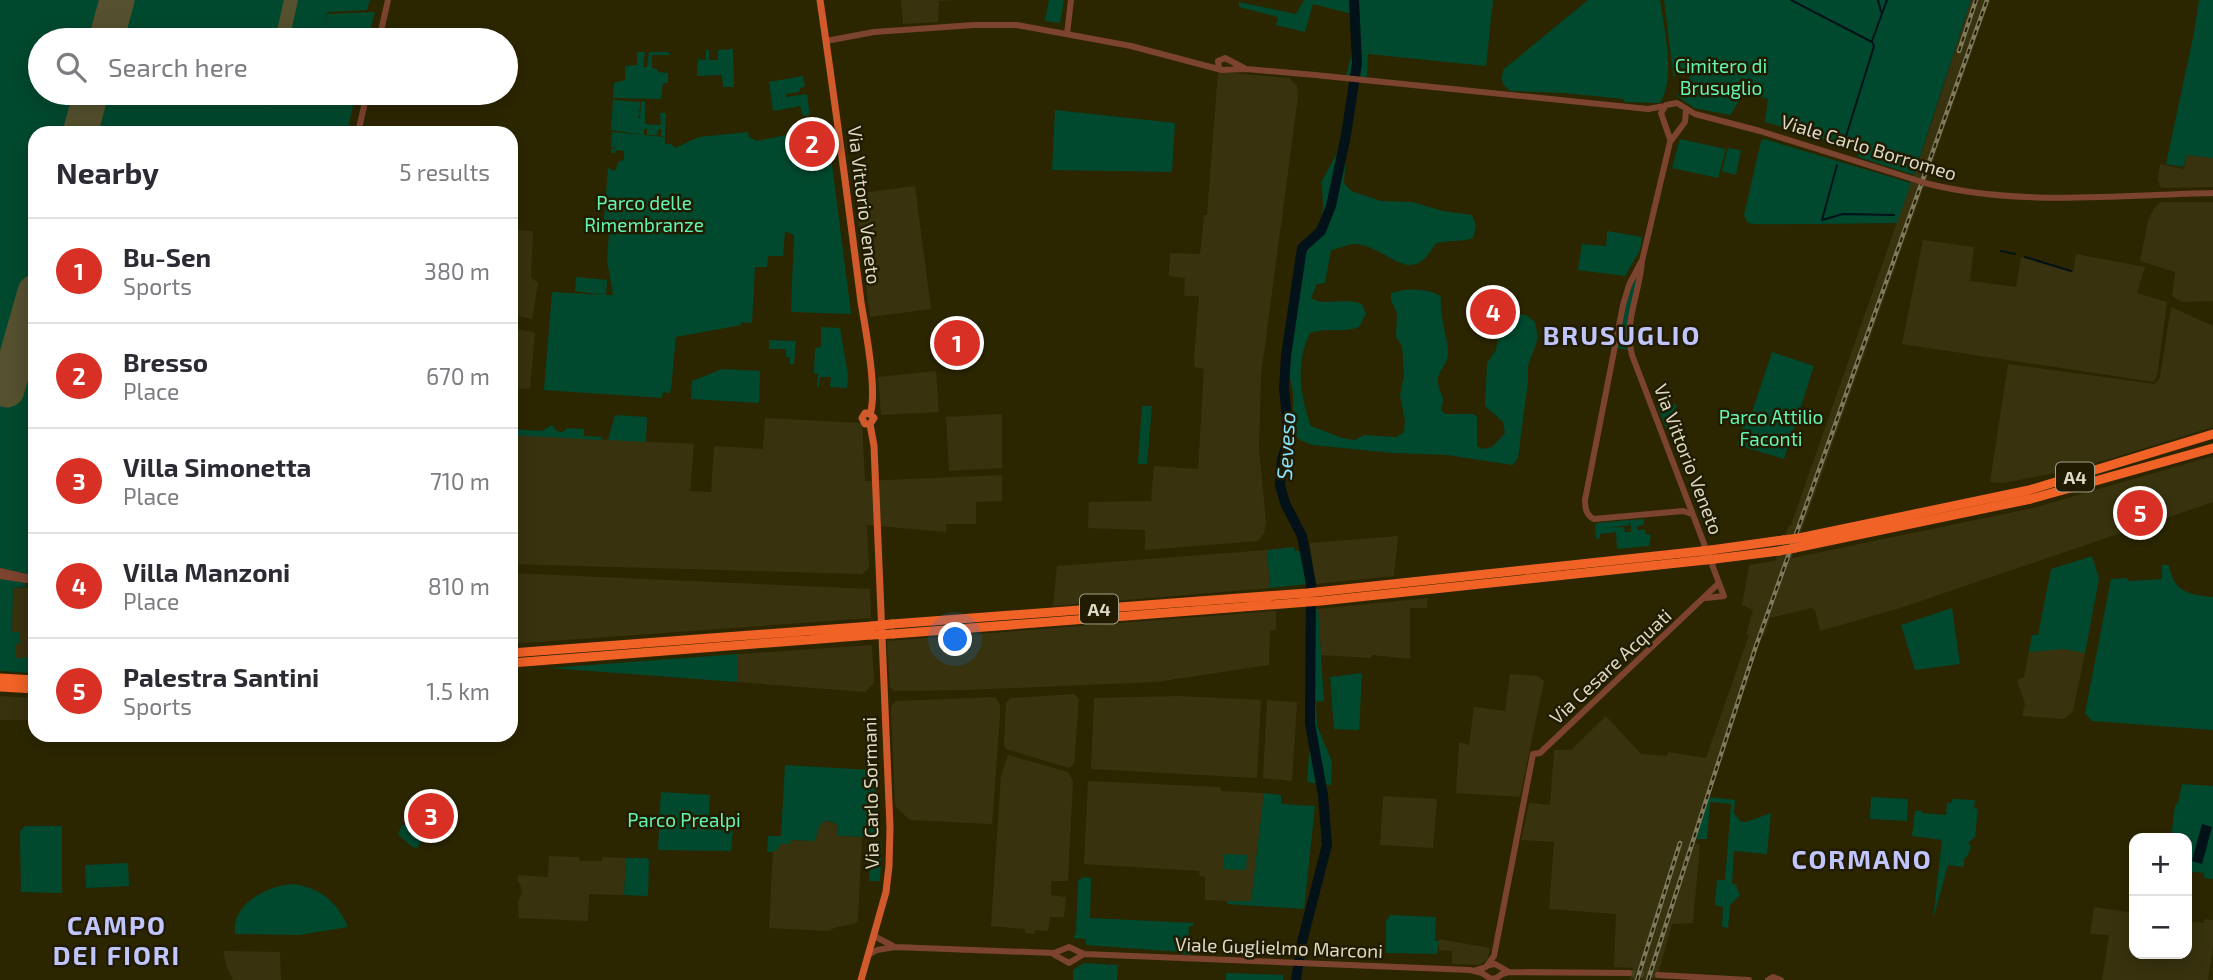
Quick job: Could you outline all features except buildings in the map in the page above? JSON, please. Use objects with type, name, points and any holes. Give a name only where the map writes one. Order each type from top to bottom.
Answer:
[{"type":"highway","name":"A4","points":[[518,662],[893,629],[1321,596],[1708,555],[1779,551],[2029,490],[2213,434]]},
{"type":"highway","name":"A4","points":[[1708,555],[1783,540],[1877,528],[2031,499],[2213,448]]},
{"type":"highway","name":"A4","points":[[518,653],[871,631]]},
{"type":"highway","points":[[0,678],[28,680]]},
{"type":"highway","points":[[0,687],[28,689]]},
{"type":"main road","name":"Via Vittorio Veneto","points":[[820,0],[842,149],[872,390],[870,414],[865,414],[862,418],[865,424],[870,424],[874,446],[879,574]]},
{"type":"main road","name":"Via Carlo Sormani","points":[[861,980],[884,902],[889,866],[879,574]]},
{"type":"street","points":[[382,28],[388,0]]},
{"type":"street","points":[[1067,34],[1071,0]]},
{"type":"street","points":[[826,41],[874,32],[974,25],[1017,25],[1131,46],[1184,61],[1227,69],[1347,78],[1648,110],[1677,103],[1686,110],[1686,120],[1670,142],[1628,332],[1622,333],[1618,330]]},
{"type":"street","points":[[1215,66],[1223,58],[1246,69]]},
{"type":"street","points":[[1227,69],[1230,66],[1229,61]]},
{"type":"street","points":[[360,126],[364,105]]},
{"type":"street","points":[[1661,118],[1665,106]]},
{"type":"street","points":[[1648,110],[1661,118],[1670,142]]},
{"type":"street","name":"Viale Carlo Borromeo","points":[[1686,110],[1925,183],[1962,191],[2001,196],[2213,193]]},
{"type":"street","name":"Viale Carlo Borromeo","points":[[1686,120],[1705,117]]},
{"type":"street","points":[[1665,126],[1672,129],[1680,127]]},
{"type":"street","points":[[1642,261],[1626,292],[1585,500],[1586,512],[1594,519],[1683,512],[1693,515]]},
{"type":"street","points":[[1626,292],[1631,290],[1637,295]]},
{"type":"street","name":"Via Vittorio Veneto","points":[[1628,332],[1632,355],[1724,596],[1706,598]]},
{"type":"street","points":[[1683,512],[1688,501]]},
{"type":"street","points":[[0,574],[28,579]]},
{"type":"street","name":"Via Cesare Acquati","points":[[1492,973],[1533,754],[1540,753],[1719,583]]},
{"type":"street","points":[[874,936],[895,947]]},
{"type":"street","points":[[868,955],[877,950],[895,947],[1051,953],[1068,947],[1074,949],[1077,956],[1074,961]]},
{"type":"street","name":"Viale Guglielmo Marconi","points":[[1074,949],[1084,954],[1474,970],[1492,973]]},
{"type":"street","points":[[1063,950],[1063,960]]},
{"type":"street","points":[[1051,953],[1069,963],[1084,954]]},
{"type":"street","points":[[1492,973],[1629,973]]},
{"type":"street","points":[[1658,975],[1749,980]]},
{"type":"street","points":[[1768,980],[1776,977],[1781,980]]},
{"type":"shaded area","points":[[901,0],[953,0],[939,1],[938,22],[903,24]]},
{"type":"shaded area","points":[[1971,0],[1990,0],[1792,558],[2033,508],[2213,456],[2213,502],[1900,608],[1820,631],[1815,610],[1811,608],[1770,618],[1764,636],[1761,635],[1694,842],[1700,845],[1693,923],[1672,924],[1657,978],[1630,980],[1633,968],[1614,967],[1616,914],[1549,909],[1554,842],[1521,840],[1529,803],[1550,805],[1554,750],[1571,750],[1606,716],[1641,754],[1667,756],[1668,752],[1706,758],[1749,635],[1746,635],[1753,610],[1742,605],[1749,565],[1775,561],[1791,525],[1928,134]]},
{"type":"shaded area","points":[[1218,72],[1289,78],[1297,86],[1298,97],[1261,375],[1259,448],[1266,522],[1264,533],[1258,541],[1145,550],[1145,530],[1088,528],[1089,502],[1151,501],[1154,466],[1198,469],[1204,369],[1195,367],[1194,359],[1199,296],[1184,296],[1185,278],[1169,276],[1170,253],[1200,254],[1204,215],[1207,215]]},
{"type":"shaded area","points":[[2187,155],[2213,158],[2213,187],[2161,188],[2158,180],[2160,164],[2183,169]]},
{"type":"shaded area","points":[[915,186],[931,309],[870,317],[855,194]]},
{"type":"shaded area","points":[[2161,202],[2213,202],[2213,301],[2182,302],[2172,296],[2175,272],[2140,261],[2148,221],[2154,208]]},
{"type":"shaded area","points":[[518,230],[533,231],[531,277],[538,283],[532,319],[518,316]]},
{"type":"shaded area","points":[[1923,240],[1974,247],[1970,281],[2016,287],[2021,257],[2073,272],[2076,254],[2145,267],[2137,293],[2167,302],[2154,382],[1902,344]]},
{"type":"shaded area","points":[[2171,307],[2213,326],[2213,427],[2077,469],[2003,483],[1990,482],[2008,364],[2155,384],[2160,377]]},
{"type":"shaded area","points":[[518,329],[535,333],[530,389],[518,388]]},
{"type":"shaded area","points":[[936,371],[939,412],[881,415],[878,377]]},
{"type":"shaded area","points":[[1002,414],[1002,468],[949,471],[946,417]]},
{"type":"shaded area","points":[[765,418],[862,423],[865,481],[1002,475],[1002,501],[976,502],[976,524],[946,524],[946,532],[867,525],[869,568],[862,574],[518,564],[518,435],[694,444],[690,491],[711,492],[714,446],[763,449]]},
{"type":"shaded area","points":[[1398,536],[1394,576],[1315,584],[1310,543]]},
{"type":"shaded area","points":[[1267,550],[1270,588],[1053,606],[1057,566]]},
{"type":"shaded area","points":[[518,573],[870,589],[871,618],[518,643]]},
{"type":"shaded area","points":[[28,587],[28,662],[15,658],[15,644],[21,634],[12,632],[13,588]]},
{"type":"shaded area","points":[[1428,598],[1427,608],[1410,608],[1410,659],[1372,655],[1370,658],[1321,655],[1318,609]]},
{"type":"shaded area","points":[[1276,611],[1276,630],[1270,631],[1269,665],[1156,682],[966,690],[893,691],[890,687],[887,641]]},
{"type":"shaded area","points":[[872,645],[874,683],[865,692],[737,682],[738,654]]},
{"type":"shaded area","points":[[2063,649],[2085,653],[2073,711],[2064,719],[2022,716],[2025,704],[2017,680],[2024,677],[2029,652]]},
{"type":"shaded area","points":[[1510,674],[1538,676],[1544,681],[1520,797],[1456,793],[1459,742],[1469,745],[1474,707],[1505,711]]},
{"type":"shaded area","points":[[1074,694],[1079,699],[1074,764],[1069,768],[1006,749],[1006,703],[1010,698]]},
{"type":"shaded area","points":[[0,696],[28,698],[28,720],[0,720]]},
{"type":"shaded area","points":[[1180,696],[1261,700],[1257,778],[1091,769],[1094,698]]},
{"type":"shaded area","points":[[995,697],[1000,705],[1000,716],[992,824],[910,820],[895,806],[891,706],[896,701]]},
{"type":"shaded area","points":[[1267,700],[1306,703],[1297,703],[1292,781],[1263,778]]},
{"type":"shaded area","points":[[1008,755],[1068,772],[1073,781],[1068,881],[1051,881],[1051,895],[1066,897],[1064,917],[1050,917],[1048,931],[1035,930],[1035,934],[1025,933],[1025,929],[991,926],[1001,776]]},
{"type":"shaded area","points":[[1088,781],[1220,787],[1221,791],[1264,793],[1251,902],[1205,900],[1205,877],[1200,876],[1199,871],[1084,864]]},
{"type":"shaded area","points":[[1383,796],[1437,799],[1433,848],[1380,845]]},
{"type":"shaded area","points":[[823,821],[837,825],[838,836],[862,837],[858,920],[854,924],[829,931],[769,928],[773,850],[779,844],[790,840],[816,841],[817,827]]},
{"type":"shaded area","points":[[2202,824],[2212,827],[2202,864],[2192,861]]},
{"type":"shaded area","points":[[549,856],[579,857],[580,861],[602,861],[602,857],[626,858],[624,895],[589,894],[588,921],[519,918],[518,902],[522,893],[518,875],[548,877]]},
{"type":"shaded area","points":[[2094,907],[2129,912],[2129,959],[2192,959],[2192,922],[2204,923],[2205,919],[2213,920],[2213,947],[2208,980],[2102,980],[2109,935],[2090,934]]},
{"type":"shaded area","points":[[1439,939],[1490,948],[1488,959],[1479,965],[1452,964],[1452,951],[1439,950]]},
{"type":"shaded area","points":[[223,951],[280,952],[281,980],[233,980]]},
{"type":"green space","points":[[0,0],[105,0],[97,28],[28,28],[28,105],[76,105],[70,126],[28,126],[28,275],[0,374]]},
{"type":"green space","points":[[130,0],[288,0],[282,28],[122,28]]},
{"type":"green space","points":[[294,0],[370,0],[367,10],[328,12],[324,27],[328,14],[375,12],[371,28],[287,28]]},
{"type":"green space","points":[[1049,0],[1064,0],[1060,23],[1045,21]]},
{"type":"green space","points":[[1304,0],[1493,0],[1486,66],[1368,54],[1367,77],[1346,76],[1357,33],[1353,31],[1355,23],[1352,14],[1313,4],[1305,32],[1276,25],[1278,17],[1239,7],[1239,2],[1296,14]]},
{"type":"green space","points":[[1588,0],[1660,0],[1668,67],[1665,93],[1660,103],[1624,102],[1624,99],[1564,93],[1511,91],[1503,84],[1504,69]]},
{"type":"green space","name":"Cimitero di Brusuglio","points":[[1664,0],[1971,0],[1914,175],[1858,157],[1859,149],[1765,122],[1768,99],[1745,92],[1730,115],[1694,108],[1677,96],[1691,75],[1676,64],[1674,81]]},
{"type":"green space","points":[[2199,0],[2213,0],[2213,158],[2187,155],[2183,167],[2166,164]]},
{"type":"green space","points":[[733,49],[734,87],[723,87],[722,75],[697,76],[698,57],[700,60],[706,60],[706,50],[709,50],[709,60],[718,60],[718,50]]},
{"type":"green space","points":[[637,52],[645,52],[643,67],[647,67],[649,52],[669,52],[669,55],[652,55],[652,68],[668,73],[668,83],[663,83],[661,99],[613,98],[614,83],[625,80],[625,66],[637,65]]},
{"type":"green space","points":[[803,76],[805,87],[800,88],[799,92],[786,94],[786,97],[807,94],[810,115],[803,116],[800,106],[773,111],[769,82]]},
{"type":"green space","points":[[613,100],[640,102],[640,109],[637,110],[640,111],[639,116],[636,117],[640,118],[641,101],[645,101],[645,124],[661,125],[660,113],[666,113],[665,136],[661,136],[661,129],[657,135],[647,135],[647,129],[644,129],[644,135],[611,130]]},
{"type":"green space","points":[[101,105],[353,105],[349,126],[95,126]]},
{"type":"green space","points":[[1055,110],[1175,123],[1172,172],[1052,170]]},
{"type":"green space","name":"Parco delle Rimembranze","points":[[612,132],[665,137],[665,144],[671,144],[675,148],[699,137],[748,132],[749,137],[757,141],[796,133],[797,152],[830,148],[851,314],[791,312],[794,235],[785,231],[783,256],[768,256],[767,267],[755,267],[752,323],[741,322],[741,325],[676,337],[671,389],[669,393],[663,392],[662,398],[544,390],[552,292],[605,295],[575,291],[576,277],[607,280],[606,295],[613,295],[607,260],[609,233],[603,232],[608,168],[615,171],[619,161],[624,160],[624,151],[616,150],[611,153],[611,149],[617,148],[611,147]]},
{"type":"green space","points":[[1680,139],[1726,149],[1718,178],[1672,168]]},
{"type":"green space","points":[[1764,139],[1911,183],[1897,223],[1747,222],[1744,215],[1761,141]]},
{"type":"green space","points":[[1728,148],[1741,150],[1736,175],[1722,171]]},
{"type":"green space","points":[[1339,149],[1346,152],[1344,183],[1351,191],[1381,201],[1412,202],[1443,211],[1472,215],[1476,226],[1473,238],[1435,244],[1426,257],[1416,264],[1397,262],[1365,246],[1353,244],[1331,250],[1325,283],[1317,284],[1311,298],[1322,302],[1348,301],[1362,304],[1366,314],[1359,327],[1310,333],[1302,356],[1301,379],[1311,426],[1355,440],[1364,435],[1396,437],[1404,432],[1405,421],[1400,395],[1404,375],[1402,346],[1396,337],[1397,314],[1391,293],[1423,290],[1441,296],[1448,352],[1447,361],[1438,379],[1443,398],[1441,410],[1445,414],[1473,414],[1477,417],[1477,446],[1482,449],[1492,447],[1505,433],[1503,422],[1485,406],[1487,363],[1496,350],[1500,324],[1504,319],[1517,314],[1526,315],[1535,322],[1538,338],[1528,366],[1518,458],[1513,465],[1447,455],[1312,445],[1300,440],[1293,433],[1293,392],[1289,373],[1300,275],[1311,236],[1321,223],[1322,181]]},
{"type":"green space","points":[[1607,231],[1642,237],[1640,250],[1625,276],[1578,270],[1582,244],[1606,246]]},
{"type":"green space","points":[[1642,261],[1628,333],[1631,350],[1615,348],[1626,292]]},
{"type":"green space","points":[[821,327],[840,328],[848,375],[847,388],[830,387],[831,377],[820,377],[817,387],[818,374],[814,373],[815,348],[821,347]]},
{"type":"green space","points":[[769,340],[796,341],[794,364],[790,364],[790,357],[786,357],[786,349],[769,349]]},
{"type":"green space","name":"Parco Attilio Faconti","points":[[1772,352],[1814,366],[1784,459],[1737,445],[1745,420],[1749,421]]},
{"type":"green space","points":[[722,369],[760,371],[759,403],[691,399],[692,381]]},
{"type":"green space","points":[[28,382],[28,574],[0,568],[0,388],[19,393],[22,385]]},
{"type":"green space","points":[[1668,402],[1677,405],[1670,429],[1666,428],[1657,406]]},
{"type":"green space","points":[[1142,406],[1152,406],[1147,464],[1138,464]]},
{"type":"green space","points":[[615,415],[647,417],[646,442],[608,440]]},
{"type":"green space","points":[[552,425],[557,431],[562,432],[568,428],[584,429],[584,436],[602,437],[601,440],[518,435],[518,429],[542,431]]},
{"type":"green space","points":[[1644,519],[1644,525],[1637,526],[1638,530],[1645,530],[1645,534],[1651,535],[1649,546],[1617,549],[1616,532],[1600,534],[1600,538],[1596,539],[1597,523],[1629,520],[1629,525],[1607,528],[1624,527],[1625,532],[1631,532],[1630,520]]},
{"type":"green space","points":[[1294,547],[1295,551],[1301,551],[1308,584],[1270,588],[1267,550]]},
{"type":"green space","points":[[2092,556],[2099,579],[2085,653],[2063,649],[2029,652],[2032,635],[2038,635],[2051,569]]},
{"type":"green space","points":[[2162,565],[2169,565],[2174,581],[2184,590],[2213,597],[2213,730],[2092,721],[2085,713],[2111,579],[2162,579]]},
{"type":"green space","points":[[0,578],[26,583],[25,587],[13,588],[12,632],[20,632],[20,644],[15,644],[15,658],[28,658],[28,673],[0,671]]},
{"type":"green space","points":[[1952,608],[1960,664],[1915,670],[1901,625]]},
{"type":"green space","points":[[1307,609],[1318,609],[1324,701],[1316,702],[1317,725],[1332,762],[1331,785],[1307,782],[1310,742],[1306,703]]},
{"type":"green space","points":[[738,654],[737,682],[550,668]]},
{"type":"green space","points":[[1362,673],[1359,730],[1334,729],[1330,677]]},
{"type":"green space","points":[[785,765],[870,770],[875,775],[878,837],[838,836],[837,825],[828,821],[819,827],[816,841],[791,840],[790,844],[780,844],[773,852],[767,852],[768,836],[781,836]]},
{"type":"green space","points":[[2182,784],[2213,786],[2213,879],[2204,878],[2204,873],[2192,872],[2192,833],[2172,833],[2175,805],[2178,803]]},
{"type":"green space","name":"Parco Prealpi","points":[[661,792],[710,795],[708,829],[733,831],[731,851],[658,850]]},
{"type":"green space","points":[[1264,793],[1281,795],[1281,804],[1315,806],[1304,909],[1227,904],[1227,901],[1251,901]]},
{"type":"green space","points":[[1709,797],[1735,800],[1734,813],[1740,821],[1746,822],[1771,813],[1767,854],[1734,851],[1732,883],[1736,885],[1740,895],[1730,905],[1728,928],[1722,927],[1723,907],[1715,905],[1717,880],[1725,880],[1731,804],[1710,802],[1707,839],[1695,839]]},
{"type":"green space","points":[[1871,797],[1908,799],[1907,821],[1870,819]]},
{"type":"green space","points":[[1952,799],[1975,800],[1974,808],[1978,809],[1975,837],[1968,843],[1971,846],[1964,859],[1964,867],[1948,865],[1933,919],[1942,840],[1912,836],[1915,811],[1946,815],[1947,802],[1952,803]]},
{"type":"green space","points":[[407,824],[423,839],[417,848],[412,847],[398,834],[402,825]]},
{"type":"green space","points":[[25,826],[62,826],[62,893],[21,892],[20,831]]},
{"type":"green space","points":[[874,841],[882,842],[880,881],[869,881],[871,846],[874,846]]},
{"type":"green space","points":[[1224,854],[1247,855],[1246,870],[1223,869]]},
{"type":"green space","points":[[626,858],[647,858],[649,861],[648,896],[624,895]]},
{"type":"green space","points":[[128,863],[129,886],[86,888],[85,865]]},
{"type":"green space","points":[[1083,877],[1091,878],[1090,918],[1194,923],[1189,926],[1188,946],[1192,947],[1191,955],[1086,945],[1086,939],[1073,938],[1076,933],[1078,881]]},
{"type":"green space","points":[[293,884],[326,897],[339,910],[348,927],[299,935],[235,934],[238,914],[253,898],[273,888]]},
{"type":"green space","points":[[1390,915],[1436,917],[1435,941],[1439,941],[1437,954],[1386,953],[1386,921]]},
{"type":"green space","points":[[1084,963],[1118,965],[1117,980],[1073,980],[1073,970]]},
{"type":"green space","points":[[1226,973],[1283,975],[1283,980],[1226,980]]},
{"type":"waterway","name":"Seveso","points":[[1296,980],[1302,942],[1327,845],[1323,795],[1310,724],[1311,584],[1302,536],[1285,503],[1280,485],[1282,459],[1289,438],[1284,388],[1302,248],[1321,231],[1331,206],[1346,135],[1357,63],[1354,0]]},
{"type":"waterway","points":[[1791,0],[1872,42],[1874,46],[1843,146]]},
{"type":"waterway","points":[[1878,0],[1881,12]]},
{"type":"waterway","points":[[1872,41],[1887,0]]},
{"type":"waterway","points":[[1837,165],[1822,220],[1843,214],[1894,215]]},
{"type":"waterway","points":[[2001,251],[2015,254]]},
{"type":"waterway","points":[[2025,257],[2071,271]]},
{"type":"taxiway","points":[[285,28],[291,0]]},
{"type":"runway","points":[[109,28],[117,0]]},
{"type":"runway","points":[[82,126],[88,105]]},
{"type":"runway","points":[[7,390],[28,316]]},
{"type":"tunnel","points":[[1629,973],[1658,975]]},
{"type":"railway","points":[[1959,51],[1976,0]]},
{"type":"railway","points":[[1648,980],[1756,646],[1987,0]]},
{"type":"railway","points":[[1637,980],[1680,843]]},
{"type":"place","name":"Bresso","points":[[812,144]]},
{"type":"place","name":"Villa Manzoni","points":[[1493,312]]},
{"type":"place","name":"Bu-Sen","points":[[957,343]]},
{"type":"place","name":"Palestra Santini","points":[[2140,513]]},
{"type":"place","name":"Villa Simonetta","points":[[431,816]]},
{"type":"district","name":"BRUSUGLIO","points":[[1622,334]]},
{"type":"district","name":"CORMANO","points":[[1862,858]]},
{"type":"district","name":"CAMPO DEI FIORI","points":[[117,939]]}]
